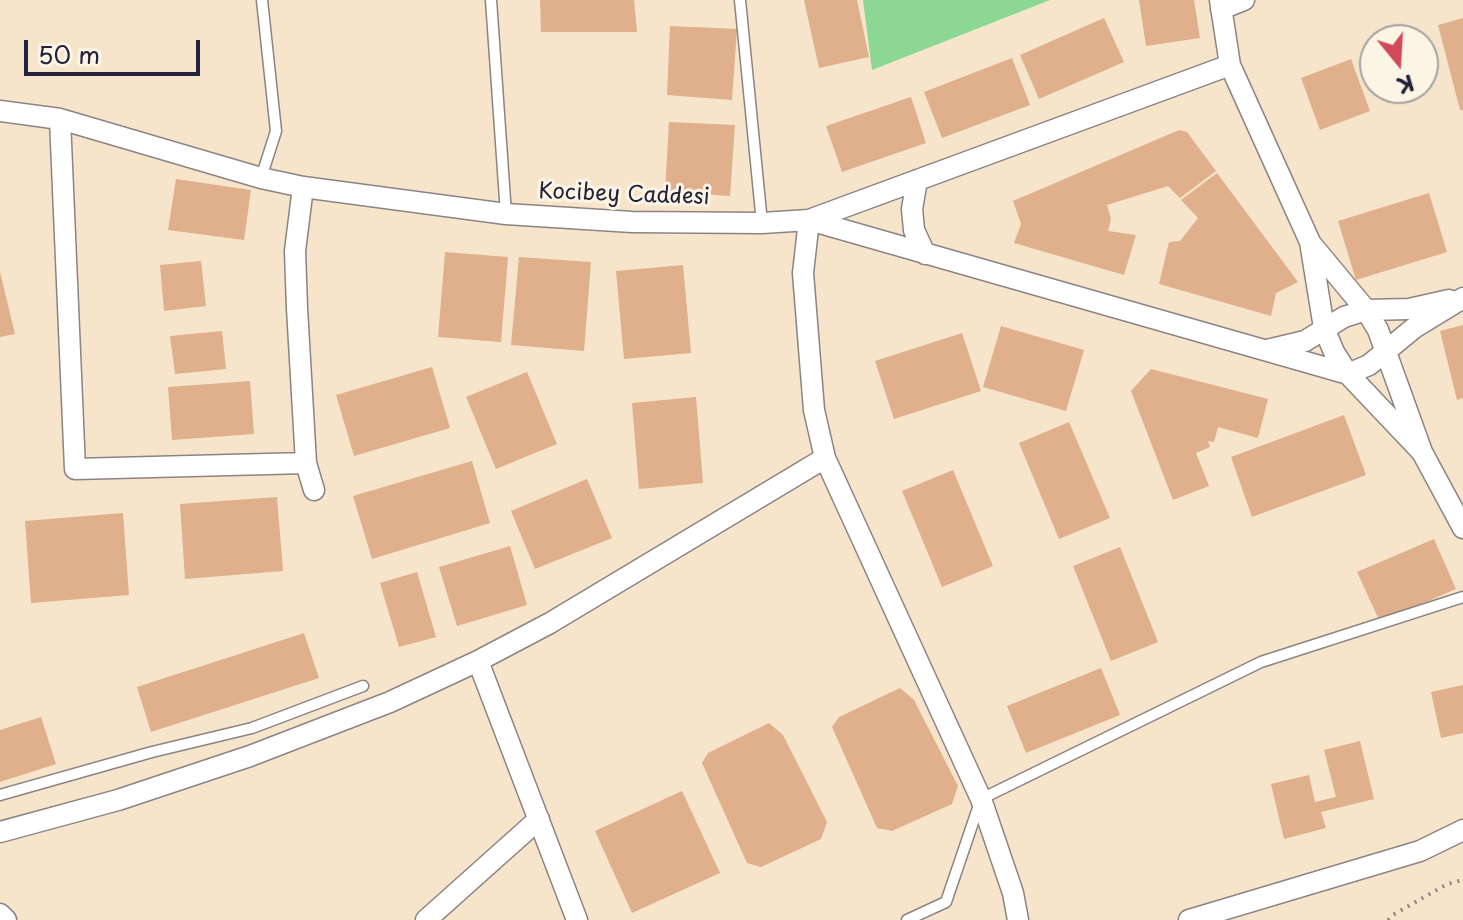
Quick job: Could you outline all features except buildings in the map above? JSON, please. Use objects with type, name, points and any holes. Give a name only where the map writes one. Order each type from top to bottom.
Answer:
[{"type":"street","points":[[1244,0],[1220,4],[1230,65],[1310,242],[1324,328],[1348,374],[1422,452]]},
{"type":"street","name":"Kocibey Caddesi","points":[[0,111],[60,119],[261,178],[303,187],[506,214],[632,222],[762,223],[809,220],[1230,65]]},
{"type":"street","points":[[60,119],[75,469],[306,463]]},
{"type":"street","points":[[917,180],[912,209],[914,230],[925,254]]},
{"type":"street","points":[[303,187],[295,251],[306,463],[314,490]]},
{"type":"street","points":[[1018,920],[1013,893],[981,799],[825,458],[814,410],[803,273],[809,220],[1348,374],[1369,365],[1414,328],[1463,297]]},
{"type":"street","points":[[1310,242],[1366,310],[1378,330],[1422,452],[1463,528]]},
{"type":"street","points":[[1263,351],[1305,341],[1344,317],[1366,310],[1409,309],[1463,297]]},
{"type":"street","points":[[0,832],[118,800],[250,756],[390,702],[550,623],[825,458]]},
{"type":"street","points":[[478,661],[577,920]]},
{"type":"street","points":[[426,920],[539,819]]},
{"type":"street","points":[[1189,920],[1420,851],[1463,830]]},
{"type":"street","points":[[0,914],[6,920]]},
{"type":"lane","points":[[261,178],[276,131],[262,0]]},
{"type":"lane","points":[[491,0],[506,214]]},
{"type":"lane","points":[[740,0],[762,223]]},
{"type":"lane","points":[[907,920],[946,902],[981,799],[1261,662],[1463,597]]},
{"type":"lane","points":[[0,795],[152,752],[252,728],[363,686]]},
{"type":"path","points":[[1388,920],[1447,884],[1463,880]]},
{"type":"green space","points":[[863,0],[1050,0],[872,70]]}]
